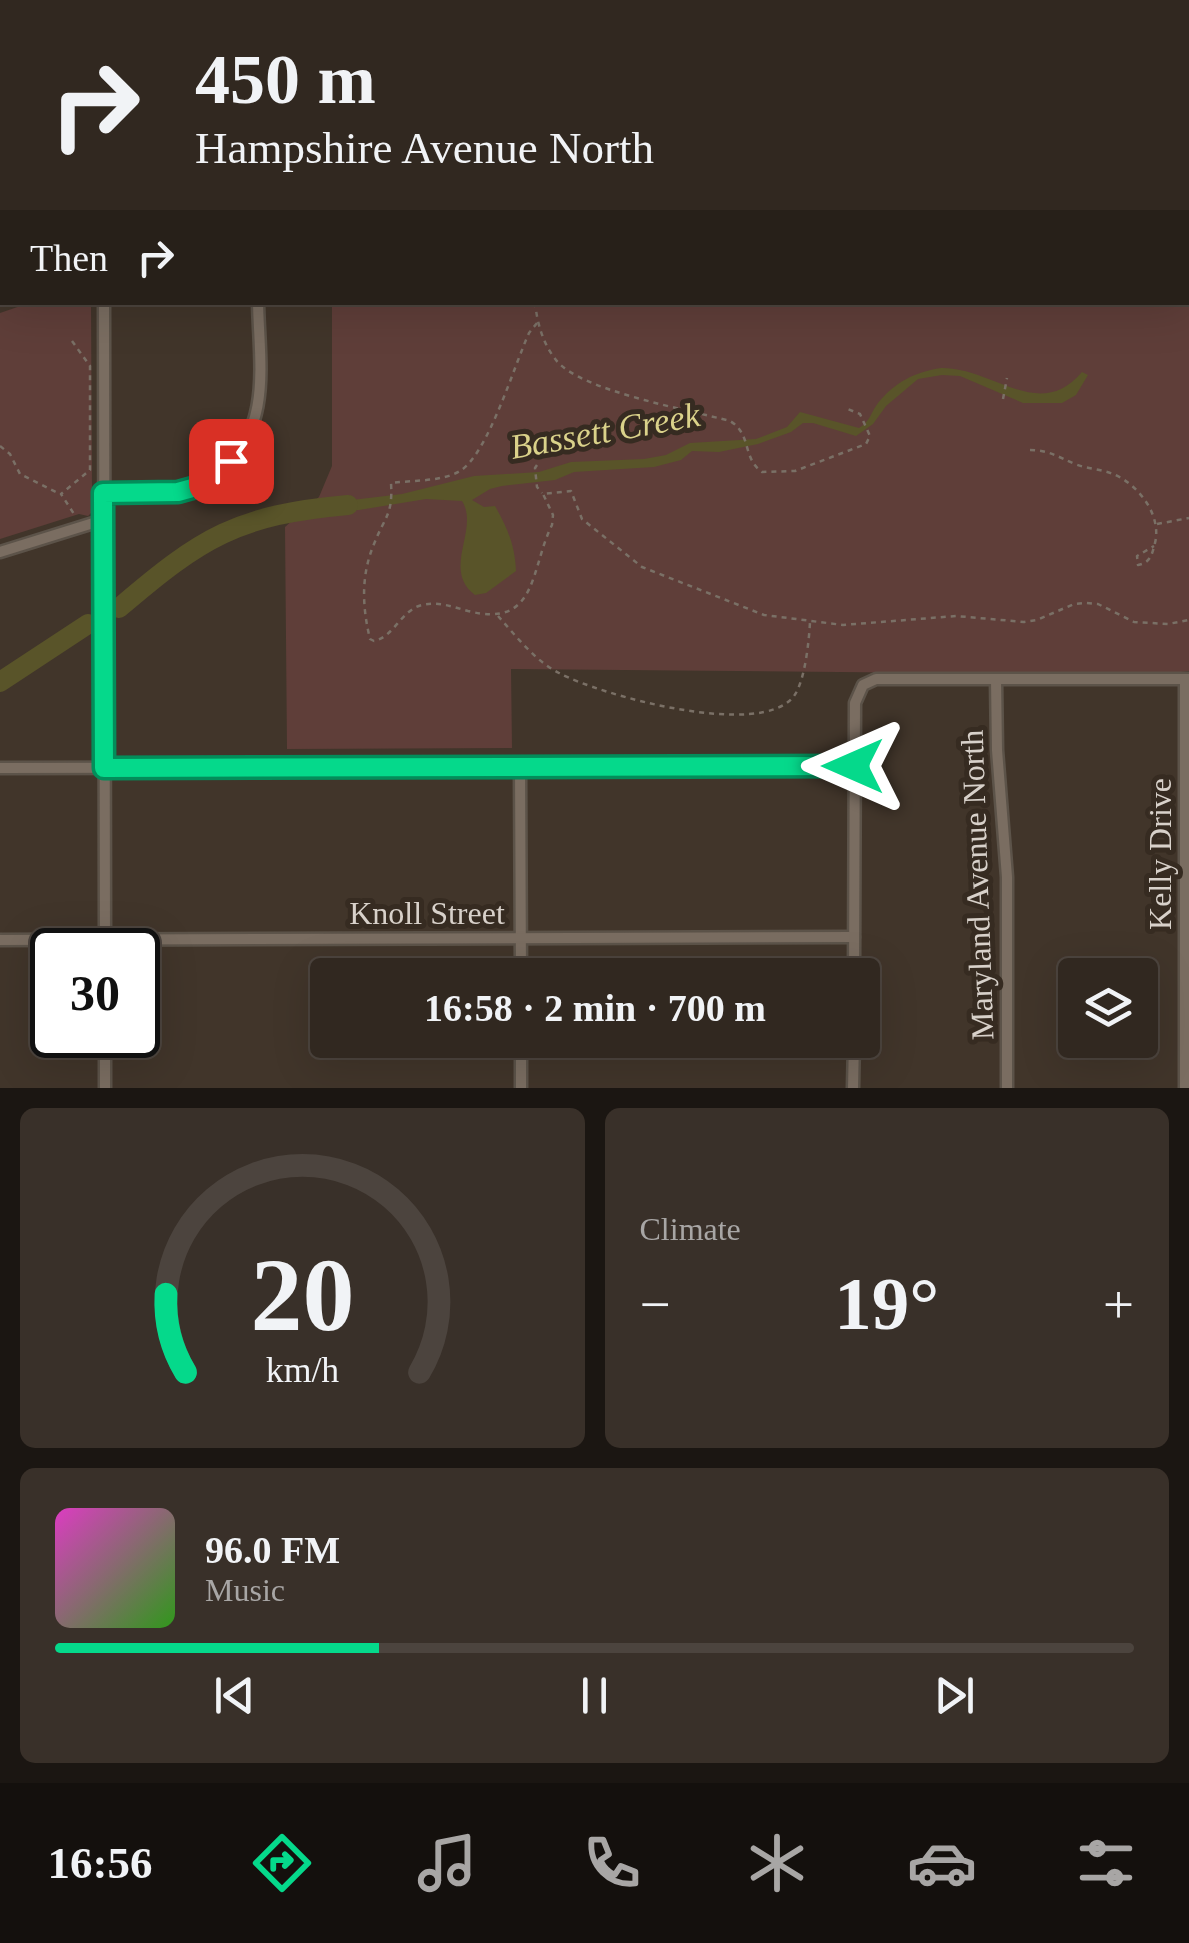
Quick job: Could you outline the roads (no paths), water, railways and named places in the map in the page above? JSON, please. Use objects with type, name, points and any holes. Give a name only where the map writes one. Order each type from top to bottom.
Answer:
[{"type":"street","points":[[104,305],[105,928]]},
{"type":"street","points":[[103,493],[178,492],[196,487],[231,461],[245,445],[254,427],[259,396],[258,305]]},
{"type":"street","points":[[0,552],[104,520]]},
{"type":"street","points":[[854,958],[854,703],[863,686],[876,679],[1187,679]]},
{"type":"street","name":"Kelly Drive","points":[[1185,1088],[1187,679]]},
{"type":"street","name":"Maryland Avenue North","points":[[996,680],[1008,877],[1007,1088]]},
{"type":"street","points":[[0,768],[853,766]]},
{"type":"street","points":[[520,767],[521,958]]},
{"type":"street","name":"Knoll Street","points":[[160,944],[854,936]]},
{"type":"street","name":"Knoll Street","points":[[0,940],[30,941]]},
{"type":"street","points":[[105,1058],[105,1088]]},
{"type":"street","points":[[521,1058],[521,1088]]},
{"type":"street","points":[[853,1088],[854,1058]]},
{"type":"waterway","name":"Bassett Creek","points":[[119,608],[174,563],[223,534],[277,515],[348,505]]},
{"type":"waterway","name":"Bassett Creek","points":[[0,682],[88,624]]}]
